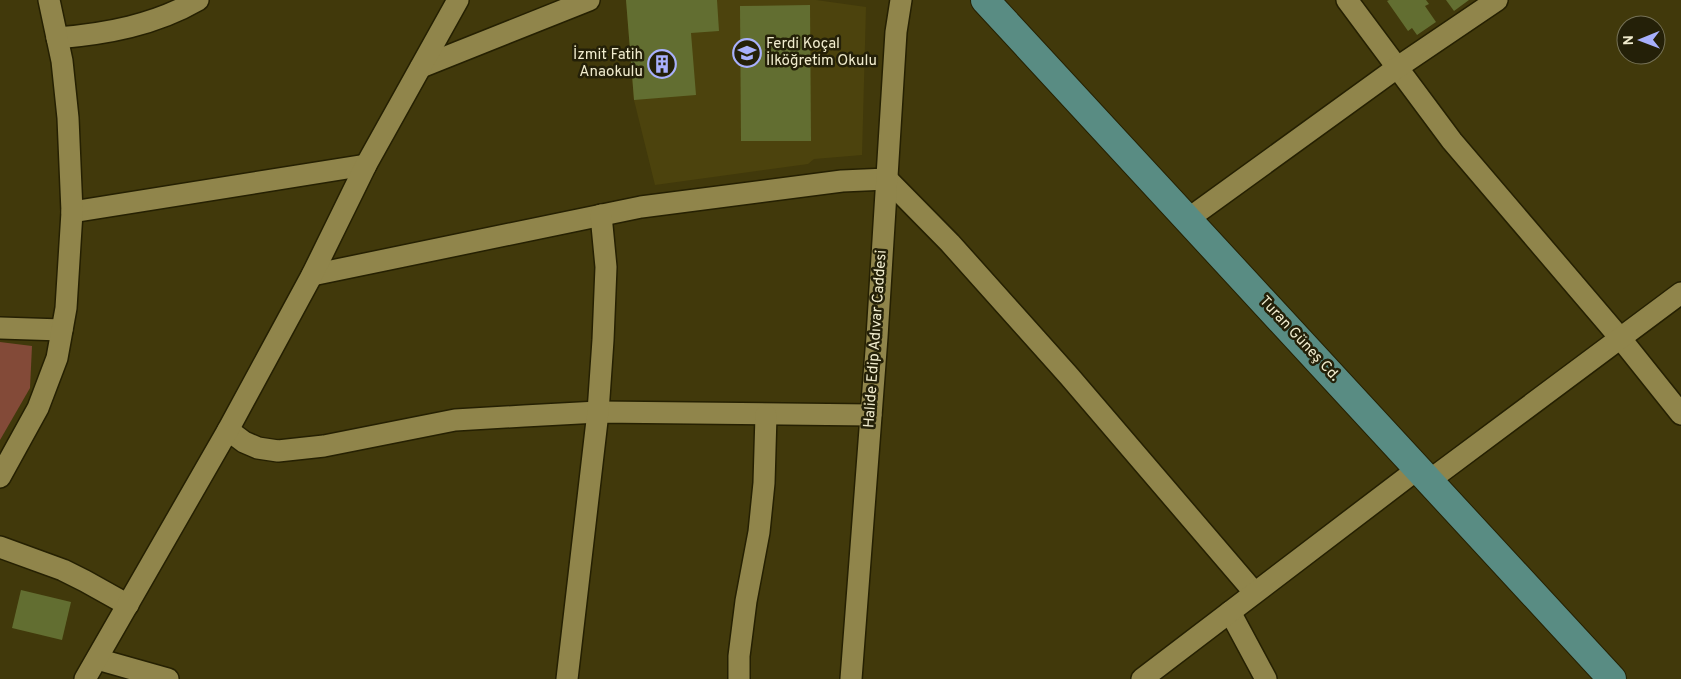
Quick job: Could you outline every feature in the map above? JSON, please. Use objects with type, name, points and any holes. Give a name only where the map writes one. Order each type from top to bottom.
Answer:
[{"type":"main road","name":"Turan Güneş Cd.","points":[[985,0],[1612,679]]},
{"type":"street","points":[[0,476],[38,408],[57,358],[66,308],[72,212],[68,118],[62,61],[49,0]]},
{"type":"street","points":[[57,38],[87,36],[135,27],[198,0]]},
{"type":"street","points":[[85,679],[228,430],[312,275],[366,165],[458,0]]},
{"type":"street","points":[[421,67],[589,0]]},
{"type":"street","name":"Halide Edip Adıvar Caddesi","points":[[850,679],[871,415],[896,32],[901,0]]},
{"type":"street","points":[[1347,0],[1452,141],[1681,414]]},
{"type":"street","points":[[1188,218],[1398,66],[1496,0]]},
{"type":"street","points":[[72,212],[366,165]]},
{"type":"street","points":[[312,275],[641,207],[832,183],[887,179],[950,243],[1036,339],[1254,592]]},
{"type":"street","points":[[567,679],[598,412],[604,340],[606,267],[601,215]]},
{"type":"street","points":[[1142,679],[1254,592],[1620,339],[1681,293]]},
{"type":"street","points":[[0,328],[62,330]]},
{"type":"street","points":[[228,430],[244,442],[258,448],[278,452],[324,446],[455,420],[598,412],[871,415]]},
{"type":"street","points":[[739,679],[739,656],[746,601],[759,532],[764,483],[766,414]]},
{"type":"street","points":[[0,547],[63,570],[128,605]]},
{"type":"street","points":[[1230,612],[1266,679]]},
{"type":"street","points":[[97,659],[168,679]]},
{"type":"shaded area","name":"Ferdi Koçal İlköğretim Okulu","points":[[626,0],[816,0],[866,7],[862,155],[814,159],[808,164],[655,185],[634,100]]},
{"type":"shaded area","points":[[0,342],[32,346],[30,388],[0,440]]},
{"type":"building","name":"İzmit Fatih Anaokulu","points":[[626,0],[717,0],[719,31],[691,33],[696,95],[634,100]]},
{"type":"building","points":[[1426,0],[1429,4],[1425,6],[1436,22],[1417,35],[1412,28],[1408,31],[1387,1]]},
{"type":"building","points":[[1446,0],[1469,0],[1454,11]]},
{"type":"building","points":[[810,5],[811,141],[741,141],[740,6]]},
{"type":"building","points":[[21,590],[71,602],[62,640],[12,628]]},
{"type":"place","name":"Ferdi Koçal İlköğretim Okulu","points":[[747,53]]},
{"type":"place","name":"İzmit Fatih Anaokulu","points":[[662,64]]}]
